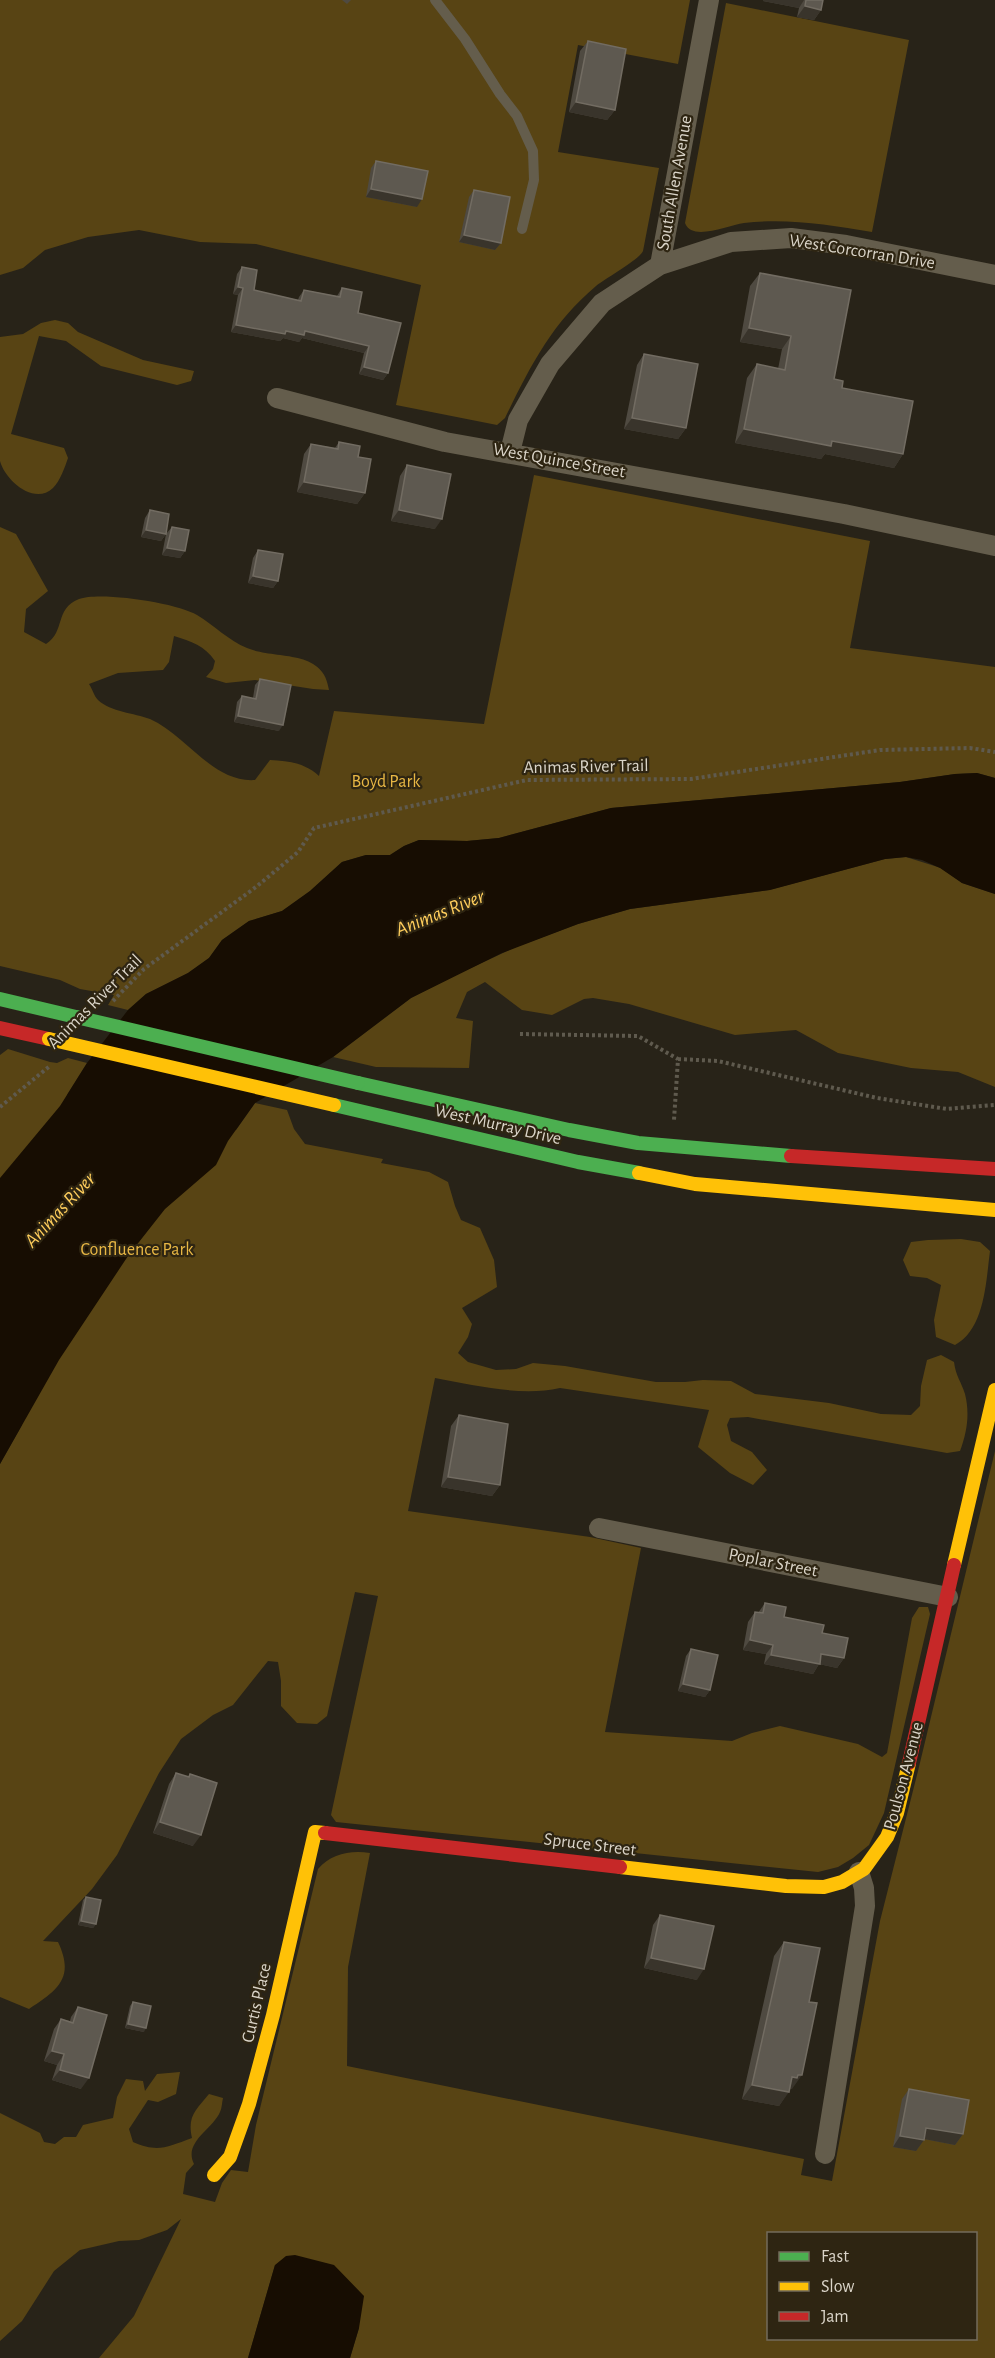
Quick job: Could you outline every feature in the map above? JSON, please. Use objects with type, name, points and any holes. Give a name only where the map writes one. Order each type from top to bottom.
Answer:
[{"type":"main road","name":"West Murray Drive","points":[[0,999],[358,1083],[638,1143],[703,1150],[995,1169]]},
{"type":"main road","name":"West Murray Drive","points":[[0,1028],[579,1162],[695,1184],[995,1210]]},
{"type":"main road","name":"Poulson Avenue","points":[[859,1872],[874,1859],[889,1836],[897,1812],[995,1390]]},
{"type":"main road","name":"Spruce Street","points":[[315,1832],[786,1886],[829,1886],[844,1882],[859,1872]]},
{"type":"main road","name":"Curtis Place","points":[[214,2175],[230,2157],[249,2104],[273,2015],[315,1832]]},
{"type":"street","name":"South Allen Avenue","points":[[510,452],[518,420],[549,364],[602,303],[660,265],[709,0]]},
{"type":"street","name":"West Corcorran Drive","points":[[660,265],[731,242],[791,238],[846,245],[995,275]]},
{"type":"street","name":"West Quince Street","points":[[277,398],[445,442],[844,514],[995,546]]},
{"type":"street","name":"Poplar Street","points":[[599,1528],[948,1598]]},
{"type":"street","points":[[825,2154],[865,1906],[864,1888],[859,1872]]},
{"type":"lane","points":[[435,0],[465,39],[517,116],[533,151],[534,180],[522,229]]},
{"type":"path","name":"Animas River Trail","points":[[111,1003],[144,969],[256,887],[289,859],[297,852],[314,828],[527,780],[691,779],[880,750],[970,748],[995,752]]},
{"type":"path","points":[[520,1034],[638,1036],[678,1059],[718,1062],[876,1098],[946,1109],[995,1105]]},
{"type":"path","points":[[674,1120],[678,1059]]},
{"type":"path","name":"Animas River Trail","points":[[0,1107],[55,1061]]},
{"type":"green space","points":[[0,0],[690,0],[678,64],[578,45],[558,152],[659,168],[643,251],[596,286],[566,315],[543,347],[505,418],[497,425],[396,405],[421,285],[256,244],[200,242],[139,230],[88,237],[45,250],[23,268],[0,275]]},
{"type":"green space","points":[[726,3],[909,40],[872,232],[777,221],[744,223],[703,232],[689,229],[685,223]]},
{"type":"green space","points":[[55,320],[68,323],[78,332],[143,360],[194,371],[191,381],[177,385],[101,366],[66,341],[39,336],[11,434],[64,448],[68,458],[56,485],[45,493],[37,494],[14,483],[0,461],[0,337],[23,334],[41,323]]},
{"type":"green space","name":"Boyd Park","points":[[534,475],[870,541],[850,648],[995,667],[995,778],[977,773],[955,774],[900,782],[611,808],[499,838],[467,841],[419,840],[390,855],[366,855],[342,862],[310,891],[282,911],[249,921],[222,940],[209,958],[188,973],[146,994],[128,1010],[108,1005],[114,995],[80,989],[60,980],[0,966],[0,527],[16,534],[48,591],[26,609],[24,632],[46,644],[56,633],[66,608],[71,603],[89,597],[121,597],[174,606],[197,615],[247,648],[309,661],[318,667],[325,677],[329,690],[255,680],[226,683],[206,677],[213,669],[215,661],[207,651],[192,642],[174,636],[169,662],[163,670],[118,673],[89,684],[103,704],[150,719],[163,726],[200,757],[226,774],[240,779],[255,780],[270,760],[296,764],[308,768],[319,776],[334,711],[484,724]]},
{"type":"green space","points":[[906,857],[941,868],[962,883],[995,894],[995,1087],[958,1072],[911,1068],[838,1053],[796,1030],[735,1035],[629,1004],[593,998],[584,999],[552,1015],[522,1010],[485,982],[467,992],[456,1018],[473,1021],[469,1068],[376,1067],[333,1057],[411,998],[516,947],[578,924],[630,909],[769,890],[885,859]]},
{"type":"green space","name":"Confluence Park","points":[[8,1049],[50,1062],[57,1063],[68,1058],[87,1063],[67,1095],[236,1130],[255,1103],[287,1110],[294,1129],[305,1144],[383,1159],[381,1163],[429,1172],[448,1182],[461,1220],[480,1228],[494,1260],[497,1287],[462,1308],[472,1324],[468,1337],[458,1353],[468,1362],[496,1370],[516,1369],[533,1363],[565,1366],[656,1382],[731,1381],[755,1394],[829,1403],[881,1414],[911,1415],[920,1406],[921,1386],[927,1360],[941,1355],[954,1362],[965,1394],[967,1409],[966,1430],[960,1451],[947,1453],[748,1417],[730,1418],[727,1425],[731,1441],[752,1452],[767,1470],[753,1485],[730,1473],[698,1447],[709,1410],[560,1388],[513,1391],[435,1378],[408,1511],[590,1537],[641,1548],[605,1732],[732,1741],[780,1726],[858,1744],[882,1757],[887,1753],[912,1618],[919,1607],[928,1607],[930,1614],[884,1813],[869,1845],[838,1867],[818,1872],[336,1822],[331,1815],[378,1596],[355,1592],[327,1716],[317,1724],[297,1723],[281,1706],[278,1662],[268,1661],[233,1705],[213,1715],[181,1739],[159,1773],[117,1855],[92,1889],[43,1941],[58,1942],[65,1965],[61,1982],[48,1996],[29,2009],[0,1997],[0,1464],[22,1425],[0,1431],[0,1055]]},
{"type":"green space","points":[[961,1239],[980,1242],[990,1251],[985,1290],[978,1316],[973,1328],[955,1345],[936,1337],[934,1320],[941,1285],[927,1278],[910,1276],[903,1260],[911,1242]]},
{"type":"green space","points":[[995,1451],[995,2358],[350,2358],[359,2328],[275,2265],[248,2358],[99,2358],[134,2316],[181,2219],[167,2230],[139,2240],[119,2241],[80,2250],[54,2271],[22,2321],[0,2341],[0,2113],[40,2133],[44,2142],[55,2144],[64,2137],[76,2137],[83,2125],[113,2118],[117,2097],[126,2079],[143,2081],[145,2091],[157,2074],[180,2072],[176,2094],[158,2102],[148,2100],[129,2129],[133,2142],[142,2145],[162,2148],[176,2144],[192,2138],[192,2119],[209,2094],[223,2098],[221,2110],[192,2149],[194,2164],[186,2173],[183,2194],[215,2202],[222,2183],[231,2170],[248,2172],[256,2125],[318,1869],[341,1854],[370,1853],[348,1967],[347,2066],[804,2159],[801,2175],[832,2181],[880,1921]]},
{"type":"water","name":"Animas River","points":[[977,773],[995,778],[995,894],[962,883],[940,868],[922,860],[906,857],[885,859],[770,890],[630,909],[578,924],[502,953],[411,998],[333,1057],[255,1103],[228,1141],[216,1165],[165,1209],[128,1256],[59,1360],[0,1464],[0,1178],[60,1106],[87,1063],[128,1010],[146,994],[188,973],[209,958],[222,940],[249,921],[282,911],[310,891],[342,862],[366,855],[390,855],[419,840],[467,841],[499,838],[611,808]]},
{"type":"water","points":[[295,2255],[334,2265],[364,2296],[359,2328],[350,2358],[248,2358],[275,2265],[286,2256]]},
{"type":"building","points":[[806,0],[823,0],[821,10],[805,6]]},
{"type":"building","points":[[588,41],[626,49],[615,110],[576,102]]},
{"type":"building","points":[[376,161],[428,171],[422,199],[371,189]]},
{"type":"building","points":[[474,190],[510,197],[501,243],[464,235]]},
{"type":"building","points":[[242,267],[257,270],[254,290],[301,301],[304,290],[340,297],[342,288],[362,292],[358,313],[401,323],[388,373],[364,367],[369,346],[305,331],[304,335],[286,331],[285,334],[236,325],[243,288],[238,287]]},
{"type":"building","points":[[760,273],[851,290],[834,379],[843,381],[842,388],[913,401],[903,454],[832,441],[831,446],[744,429],[757,364],[785,370],[791,336],[749,328]]},
{"type":"building","points":[[644,354],[698,364],[686,428],[632,418]]},
{"type":"building","points":[[339,442],[360,446],[358,457],[371,459],[365,493],[304,482],[311,444],[338,449]]},
{"type":"building","points":[[407,465],[451,474],[442,519],[399,510]]},
{"type":"building","points":[[150,510],[169,514],[166,534],[146,530]]},
{"type":"building","points":[[172,527],[189,530],[185,551],[167,548]]},
{"type":"building","points":[[258,550],[283,554],[278,581],[253,576]]},
{"type":"building","points":[[260,679],[291,685],[283,725],[238,716],[242,696],[256,699]]},
{"type":"building","points":[[459,1415],[508,1424],[500,1485],[448,1477]]},
{"type":"building","points":[[765,1603],[786,1607],[784,1617],[824,1625],[822,1633],[848,1638],[844,1658],[821,1654],[820,1664],[771,1655],[773,1645],[750,1640],[755,1612],[763,1613]]},
{"type":"building","points":[[691,1649],[718,1655],[710,1690],[683,1684]]},
{"type":"building","points":[[176,1773],[189,1777],[190,1774],[217,1783],[201,1835],[160,1822]]},
{"type":"building","points":[[86,1897],[101,1900],[96,1924],[81,1921]]},
{"type":"building","points":[[660,1915],[714,1926],[704,1969],[651,1958]]},
{"type":"building","points":[[784,1942],[820,1948],[809,2002],[817,2003],[802,2075],[798,2075],[797,2078],[792,2077],[789,2092],[752,2085]]},
{"type":"building","points":[[133,2002],[151,2006],[146,2028],[128,2024]]},
{"type":"building","points":[[78,2007],[107,2015],[89,2078],[60,2070],[64,2054],[52,2051],[61,2019],[73,2023]]},
{"type":"building","points":[[909,2089],[969,2100],[963,2134],[926,2128],[924,2140],[900,2136]]},
{"type":"traffic: fast","points":[[0,999],[76,1017]]},
{"type":"traffic: fast","points":[[76,1017],[358,1083]]},
{"type":"traffic: fast","points":[[358,1083],[638,1143],[791,1156]]},
{"type":"traffic: fast","points":[[334,1105],[578,1162],[639,1173]]},
{"type":"traffic: slow","points":[[49,1039],[334,1105]]},
{"type":"traffic: slow","points":[[639,1173],[695,1184],[995,1210]]},
{"type":"traffic: slow","points":[[954,1565],[995,1390]]},
{"type":"traffic: slow","points":[[620,1867],[786,1886],[824,1887],[842,1882],[864,1869],[887,1837],[897,1813],[909,1763]]},
{"type":"traffic: slow","points":[[214,2175],[230,2157],[249,2104],[273,2015],[315,1832],[325,1833]]},
{"type":"traffic: jam","points":[[0,1028],[49,1039]]},
{"type":"traffic: jam","points":[[791,1156],[995,1169]]},
{"type":"traffic: jam","points":[[909,1763],[954,1565]]},
{"type":"traffic: jam","points":[[325,1833],[620,1867]]}]
